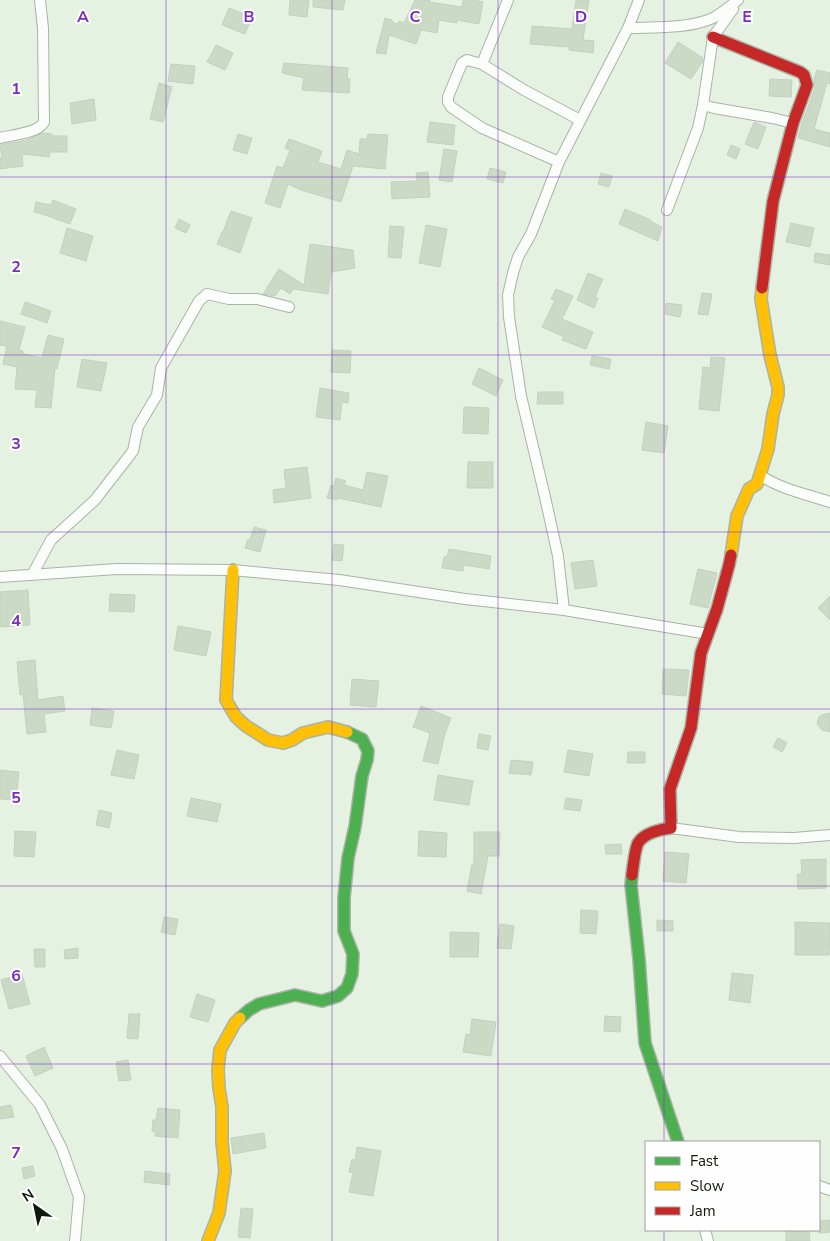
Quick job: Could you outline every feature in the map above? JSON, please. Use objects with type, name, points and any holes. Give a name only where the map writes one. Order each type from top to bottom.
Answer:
[{"type":"street","points":[[0,138],[34,131],[42,127],[44,122],[43,28],[40,0]]},
{"type":"street","points":[[482,64],[508,0]]},
{"type":"street","points":[[564,610],[558,556],[520,396],[508,295],[518,257],[531,234],[559,162],[628,28],[639,0]]},
{"type":"street","points":[[628,28],[659,27],[704,21],[714,17],[739,0]]},
{"type":"street","points":[[667,210],[698,128],[713,37],[739,0]]},
{"type":"street","points":[[671,828],[670,789],[691,728],[701,653],[717,609],[729,564],[737,516],[749,489],[757,484],[768,448],[778,395],[761,300],[773,201],[793,123],[807,85],[804,75],[800,72],[713,37]]},
{"type":"street","points":[[559,162],[482,128],[451,106],[448,102],[448,97],[462,63],[467,60],[482,64],[524,90],[580,120]]},
{"type":"street","points":[[703,105],[793,123]]},
{"type":"street","points":[[32,575],[51,540],[95,500],[133,451],[138,427],[157,395],[161,368],[199,301],[207,294],[229,299],[257,299],[289,307]]},
{"type":"street","points":[[760,474],[777,485],[830,502]]},
{"type":"street","points":[[0,577],[117,569],[233,570],[339,580],[466,599],[564,610],[708,634]]},
{"type":"street","points":[[208,1241],[219,1213],[225,1171],[218,1070],[220,1050],[226,1036],[235,1023],[249,1010],[259,1004],[295,994],[322,1000],[338,996],[347,988],[352,974],[352,954],[344,930],[344,898],[348,858],[356,827],[362,776],[368,751],[362,739],[346,731],[328,727],[303,733],[283,743],[268,740],[236,717],[226,700],[233,570]]},
{"type":"street","points":[[678,1141],[645,1044],[631,885],[638,843],[645,836],[662,829],[671,828],[740,837],[794,838],[830,835]]},
{"type":"street","points":[[0,1056],[40,1105],[62,1149],[79,1197],[76,1241]]},
{"type":"building","points":[[290,0],[309,0],[307,17],[289,15]]},
{"type":"building","points":[[313,0],[345,0],[343,10],[313,7]]},
{"type":"building","points":[[415,0],[430,0],[429,2],[462,7],[463,0],[483,2],[479,24],[457,20],[457,23],[439,20],[437,33],[421,30],[416,44],[389,35],[386,54],[376,53],[385,18],[398,24],[399,21],[404,23]]},
{"type":"building","points":[[576,0],[589,0],[583,40],[594,41],[593,53],[569,50],[569,47],[530,44],[532,26],[572,29]]},
{"type":"building","points":[[229,8],[252,17],[245,34],[222,25]]},
{"type":"building","points":[[678,42],[703,58],[691,79],[665,63]]},
{"type":"building","points":[[216,45],[233,53],[225,70],[207,62]]},
{"type":"building","points":[[284,63],[348,68],[347,79],[350,79],[349,93],[302,90],[304,78],[282,73]]},
{"type":"building","points":[[171,64],[195,66],[193,84],[168,81]]},
{"type":"building","points":[[817,70],[830,73],[830,84],[827,83],[814,129],[830,133],[830,147],[798,138],[815,88],[814,79]]},
{"type":"building","points":[[770,79],[792,80],[791,97],[769,96]]},
{"type":"building","points":[[159,83],[172,87],[163,122],[150,119]]},
{"type":"building","points":[[94,99],[96,120],[72,124],[70,103]]},
{"type":"building","points":[[430,122],[455,125],[453,145],[427,142]]},
{"type":"building","points":[[754,122],[766,127],[758,149],[745,144]]},
{"type":"building","points":[[42,133],[52,134],[52,136],[67,136],[67,152],[50,152],[49,157],[22,154],[23,166],[0,169],[0,158],[2,158],[0,145],[27,140]]},
{"type":"building","points":[[238,134],[252,138],[247,154],[233,150]]},
{"type":"building","points":[[368,134],[388,135],[385,169],[353,166],[341,202],[301,190],[288,184],[280,208],[265,203],[277,166],[283,168],[290,150],[285,148],[289,139],[322,151],[318,162],[341,169],[347,150],[359,154],[360,139],[367,139]]},
{"type":"building","points":[[731,145],[740,149],[736,159],[727,155]]},
{"type":"building","points":[[444,149],[457,151],[452,182],[439,180]]},
{"type":"building","points":[[490,168],[506,172],[503,183],[487,179]]},
{"type":"building","points":[[428,172],[430,197],[392,199],[391,182],[417,181],[416,173]]},
{"type":"building","points":[[601,173],[612,176],[609,187],[598,184]]},
{"type":"building","points":[[53,200],[76,209],[70,224],[34,212],[36,202],[51,205]]},
{"type":"building","points":[[625,209],[662,227],[658,241],[619,224]]},
{"type":"building","points":[[231,211],[252,218],[240,253],[217,244]]},
{"type":"building","points":[[179,219],[190,225],[186,233],[175,228]]},
{"type":"building","points":[[791,223],[814,228],[810,247],[786,242]]},
{"type":"building","points":[[426,225],[447,229],[440,267],[419,263]]},
{"type":"building","points":[[390,226],[404,227],[401,258],[388,257]]},
{"type":"building","points":[[67,228],[93,236],[86,261],[60,253]]},
{"type":"building","points":[[310,244],[353,250],[355,268],[331,272],[328,294],[293,289],[290,294],[281,288],[275,296],[263,294],[279,269],[304,285]]},
{"type":"building","points":[[815,253],[830,255],[830,265],[814,262]]},
{"type":"building","points":[[588,273],[603,279],[595,297],[598,298],[594,308],[577,300]]},
{"type":"building","points":[[556,289],[573,296],[562,319],[593,332],[586,349],[562,340],[564,337],[542,327],[555,300],[551,299]]},
{"type":"building","points":[[702,293],[712,294],[708,315],[698,314]]},
{"type":"building","points":[[25,302],[51,311],[47,323],[21,314]]},
{"type":"building","points":[[666,303],[682,305],[680,317],[665,314]]},
{"type":"building","points":[[0,321],[25,327],[19,350],[23,351],[23,354],[42,358],[48,335],[64,339],[57,369],[55,368],[51,408],[35,407],[37,390],[15,389],[17,367],[3,364],[7,346],[0,345]]},
{"type":"building","points":[[332,350],[351,351],[350,373],[331,372]]},
{"type":"building","points":[[592,356],[611,359],[609,369],[590,365]]},
{"type":"building","points":[[711,357],[725,358],[719,411],[699,409],[703,367],[710,368]]},
{"type":"building","points":[[82,359],[107,363],[101,391],[77,387]]},
{"type":"building","points":[[479,368],[503,380],[496,396],[472,384]]},
{"type":"building","points":[[320,388],[349,393],[348,403],[342,402],[340,420],[316,417]]},
{"type":"building","points":[[538,392],[563,392],[563,404],[537,404]]},
{"type":"building","points":[[464,407],[489,408],[488,434],[463,433]]},
{"type":"building","points":[[646,422],[668,426],[664,453],[642,450]]},
{"type":"building","points":[[468,462],[493,462],[493,488],[467,488]]},
{"type":"building","points":[[307,467],[311,498],[274,503],[273,490],[286,488],[284,470]]},
{"type":"building","points":[[367,472],[388,476],[381,507],[338,498],[337,500],[327,498],[331,485],[334,486],[336,478],[346,481],[344,485],[363,490]]},
{"type":"building","points":[[254,527],[266,530],[260,552],[245,548]]},
{"type":"building","points":[[334,544],[344,545],[342,561],[332,560]]},
{"type":"building","points":[[449,549],[491,556],[489,569],[464,565],[463,571],[442,568],[444,557],[447,557]]},
{"type":"building","points":[[593,560],[597,586],[575,589],[571,563]]},
{"type":"building","points":[[698,569],[717,573],[708,608],[690,604]]},
{"type":"building","points":[[28,590],[30,625],[0,627],[0,592]]},
{"type":"building","points":[[110,594],[135,595],[134,612],[109,611]]},
{"type":"building","points":[[830,596],[830,620],[818,608]]},
{"type":"building","points":[[178,626],[211,632],[206,656],[174,650]]},
{"type":"building","points":[[35,660],[38,700],[63,696],[65,711],[44,714],[46,732],[27,734],[23,694],[20,695],[17,662]]},
{"type":"building","points":[[663,669],[689,670],[686,696],[662,694]]},
{"type":"building","points":[[352,679],[379,681],[376,707],[350,705]]},
{"type":"building","points":[[421,706],[451,718],[438,764],[423,761],[430,733],[413,727]]},
{"type":"building","points":[[92,708],[114,711],[111,728],[90,725]]},
{"type":"building","points":[[830,713],[830,732],[822,730],[817,724],[819,717]]},
{"type":"building","points":[[479,734],[491,736],[488,750],[477,748]]},
{"type":"building","points":[[778,738],[787,743],[782,752],[773,747]]},
{"type":"building","points":[[117,750],[139,755],[134,779],[111,775]]},
{"type":"building","points":[[568,750],[593,754],[589,776],[564,772]]},
{"type":"building","points":[[628,752],[645,752],[645,763],[627,763]]},
{"type":"building","points":[[511,760],[533,762],[531,775],[509,773]]},
{"type":"building","points":[[0,770],[19,772],[16,800],[0,799]]},
{"type":"building","points":[[438,775],[473,781],[469,805],[434,800]]},
{"type":"building","points":[[191,798],[221,804],[217,822],[187,816]]},
{"type":"building","points":[[566,798],[582,800],[580,811],[564,809]]},
{"type":"building","points":[[99,810],[112,813],[109,828],[96,825]]},
{"type":"building","points":[[15,831],[36,832],[34,857],[14,856]]},
{"type":"building","points":[[419,831],[447,833],[446,857],[418,856]]},
{"type":"building","points":[[474,832],[500,832],[499,856],[488,856],[481,894],[467,891],[472,864],[474,865]]},
{"type":"building","points":[[621,844],[622,854],[606,854],[605,845]]},
{"type":"building","points":[[665,852],[689,854],[686,883],[663,881]]},
{"type":"building","points":[[826,859],[826,888],[798,889],[797,874],[802,874],[801,860]]},
{"type":"building","points":[[581,910],[598,911],[596,934],[580,933]]},
{"type":"building","points":[[164,917],[178,919],[175,935],[161,932]]},
{"type":"building","points":[[657,920],[673,921],[673,931],[657,931]]},
{"type":"building","points":[[795,922],[830,923],[829,955],[795,955]]},
{"type":"building","points":[[500,924],[514,926],[511,949],[497,948]]},
{"type":"building","points":[[450,932],[479,933],[478,957],[450,957]]},
{"type":"building","points":[[78,948],[78,958],[65,959],[64,950]]},
{"type":"building","points":[[34,949],[45,949],[45,967],[35,967]]},
{"type":"building","points":[[732,973],[753,975],[750,1003],[729,1000]]},
{"type":"building","points":[[22,974],[30,1004],[9,1009],[1,980]]},
{"type":"building","points":[[197,994],[215,1000],[208,1022],[190,1017]]},
{"type":"building","points":[[129,1014],[140,1014],[138,1039],[127,1038]]},
{"type":"building","points":[[605,1016],[621,1017],[620,1032],[604,1031]]},
{"type":"building","points":[[472,1019],[496,1022],[491,1056],[463,1052],[466,1034],[470,1035]]},
{"type":"building","points":[[44,1047],[53,1068],[35,1076],[26,1056]]},
{"type":"building","points":[[128,1060],[131,1080],[119,1081],[116,1062]]},
{"type":"building","points":[[11,1105],[14,1117],[0,1119],[0,1107]]},
{"type":"building","points":[[158,1108],[180,1110],[178,1138],[155,1136],[155,1132],[152,1131],[153,1120],[156,1120]]},
{"type":"building","points":[[264,1133],[266,1148],[233,1154],[231,1138]]},
{"type":"building","points":[[357,1147],[381,1151],[373,1196],[349,1192],[353,1173],[349,1172],[352,1159],[355,1160]]},
{"type":"building","points":[[33,1166],[35,1176],[24,1179],[22,1168]]},
{"type":"building","points":[[145,1171],[170,1174],[169,1185],[144,1182]]},
{"type":"building","points":[[241,1208],[253,1209],[250,1238],[238,1237]]},
{"type":"building","points":[[830,1220],[830,1232],[819,1233],[820,1221]]},
{"type":"building","points":[[786,1231],[809,1231],[810,1241],[786,1241]]},
{"type":"traffic: fast","points":[[240,1018],[259,1004],[295,995],[322,1001],[338,996],[347,988],[352,974],[353,954],[344,931],[344,898],[348,858],[368,751],[362,739],[347,732]]},
{"type":"traffic: fast","points":[[632,875],[631,885],[645,1043],[678,1141]]},
{"type":"traffic: slow","points":[[731,555],[737,516],[749,489],[757,484],[768,449],[778,395],[761,299],[762,288]]},
{"type":"traffic: slow","points":[[233,570],[226,700],[236,717],[268,740],[283,743],[303,733],[328,727],[347,732]]},
{"type":"traffic: slow","points":[[208,1241],[219,1213],[225,1171],[218,1070],[220,1050],[235,1023],[240,1018]]},
{"type":"traffic: jam","points":[[713,37],[800,72],[804,75],[807,85],[793,123],[773,201],[762,288]]},
{"type":"traffic: jam","points":[[632,875],[638,843],[653,832],[671,828],[670,789],[691,728],[701,653],[717,609],[731,555]]}]
